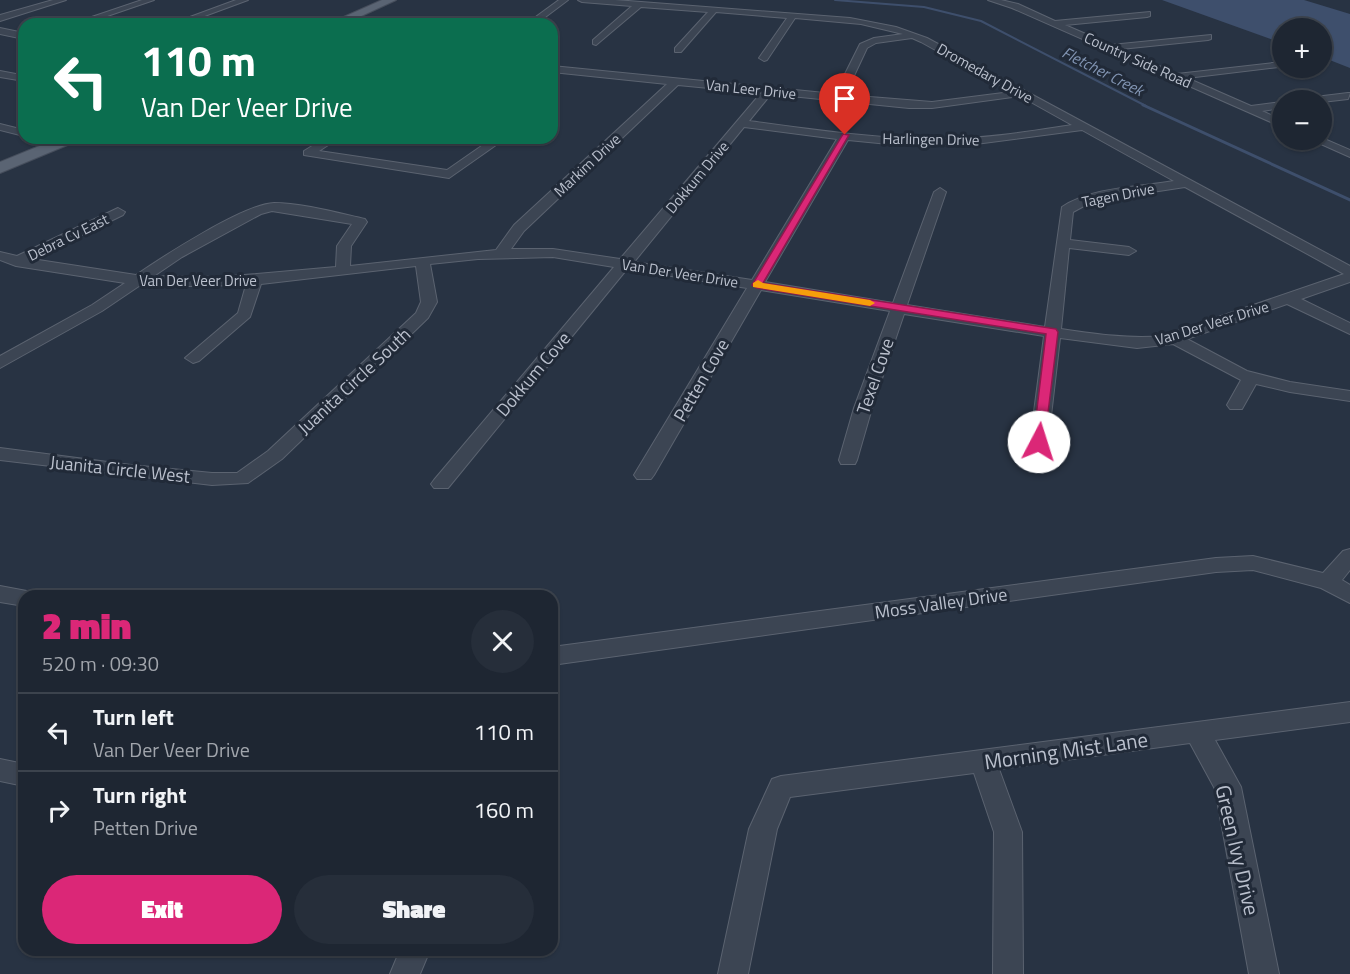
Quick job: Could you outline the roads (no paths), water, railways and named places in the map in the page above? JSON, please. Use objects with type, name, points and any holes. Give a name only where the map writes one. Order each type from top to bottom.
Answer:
[{"type":"main road","points":[[351,18],[395,2]]},
{"type":"main road","points":[[364,18],[395,2]]},
{"type":"main road","points":[[0,155],[29,144]]},
{"type":"main road","points":[[0,168],[58,144]]},
{"type":"street","points":[[0,18],[62,0]]},
{"type":"street","points":[[94,18],[150,0]]},
{"type":"street","points":[[192,18],[244,0]]},
{"type":"street","points":[[538,18],[564,0]]},
{"type":"street","name":"Dromedary Drive","points":[[582,0],[863,22],[914,35],[1350,274]]},
{"type":"street","name":"Country Side Road","points":[[992,0],[1054,23],[1272,120]]},
{"type":"street","points":[[1004,3],[1020,0]]},
{"type":"street","points":[[596,42],[639,4]]},
{"type":"street","points":[[678,50],[714,10]]},
{"type":"street","points":[[0,13],[10,15]]},
{"type":"street","points":[[1054,23],[1147,14]]},
{"type":"street","points":[[764,58],[793,15]]},
{"type":"street","points":[[0,31],[18,35]]},
{"type":"street","points":[[839,98],[863,46],[914,35]]},
{"type":"street","points":[[1110,48],[1208,37]]},
{"type":"street","points":[[1175,77],[1272,65]]},
{"type":"street","name":"Van Leer Drive","points":[[558,70],[925,105],[1023,93]]},
{"type":"street","points":[[0,74],[18,77]]},
{"type":"street","name":"Markim Drive","points":[[502,252],[519,228],[676,81]]},
{"type":"street","name":"Dokkum Drive","points":[[625,264],[768,91]]},
{"type":"street","points":[[1332,98],[1348,96]]},
{"type":"street","points":[[1249,110],[1272,107]]},
{"type":"street","name":"Harlingen Drive","points":[[742,123],[914,142],[951,142],[1083,127]]},
{"type":"street","points":[[0,127],[18,132]]},
{"type":"street","name":"Petten Cove","points":[[644,475],[845,135]]},
{"type":"street","points":[[323,144],[308,153],[449,174],[492,144]]},
{"type":"street","points":[[1332,146],[1350,154]]},
{"type":"street","points":[[1338,148],[1350,146]]},
{"type":"street","name":"Tagen Drive","points":[[1039,442],[1066,212],[1077,202],[1091,198],[1186,183]]},
{"type":"street","name":"Texel Cove","points":[[848,460],[860,418],[940,192]]},
{"type":"street","points":[[0,363],[97,308],[177,254],[252,213],[266,208],[295,209],[360,222],[343,249],[343,271]]},
{"type":"street","name":"Debra Cv East","points":[[0,270],[118,212]]},
{"type":"street","points":[[1063,243],[1129,251]]},
{"type":"street","name":"Van Der Veer Drive","points":[[0,256],[78,274],[138,281],[255,280],[502,252],[563,254],[1130,343],[1151,343],[1174,338],[1350,274]]},
{"type":"street","name":"Juanita Circle South","points":[[241,479],[275,455],[423,315],[429,302],[422,262]]},
{"type":"street","name":"Dokkum Cove","points":[[441,484],[625,264]]},
{"type":"street","points":[[193,358],[245,314],[255,280]]},
{"type":"street","points":[[1289,298],[1350,329]]},
{"type":"street","points":[[1174,338],[1233,372],[1250,378],[1350,396]]},
{"type":"street","points":[[1236,405],[1250,378]]},
{"type":"street","name":"Juanita Circle West","points":[[0,454],[150,473],[212,479],[241,479]]},
{"type":"street","points":[[1328,582],[1350,556]]},
{"type":"street","name":"Moss Valley Drive","points":[[558,655],[1216,565],[1253,563],[1328,582],[1350,595]]},
{"type":"street","points":[[0,594],[18,597]]},
{"type":"street","name":"Morning Mist Lane","points":[[733,974],[763,829],[781,787],[1350,712]]},
{"type":"street","name":"Green Ivy Drive","points":[[1196,731],[1228,787],[1264,974]]},
{"type":"street","points":[[983,762],[1008,832],[1008,974]]},
{"type":"street","points":[[0,770],[18,774]]},
{"type":"street","points":[[405,974],[412,956]]},
{"type":"water","points":[[1162,0],[1304,0],[1350,14],[1350,68],[1332,61],[1332,18],[1272,18],[1272,39]]},
{"type":"waterway","name":"Fletcher Creek","points":[[835,0],[924,7],[981,21],[1146,106]]},
{"type":"waterway","name":"Fletcher Creek","points":[[1143,105],[1350,200]]}]
